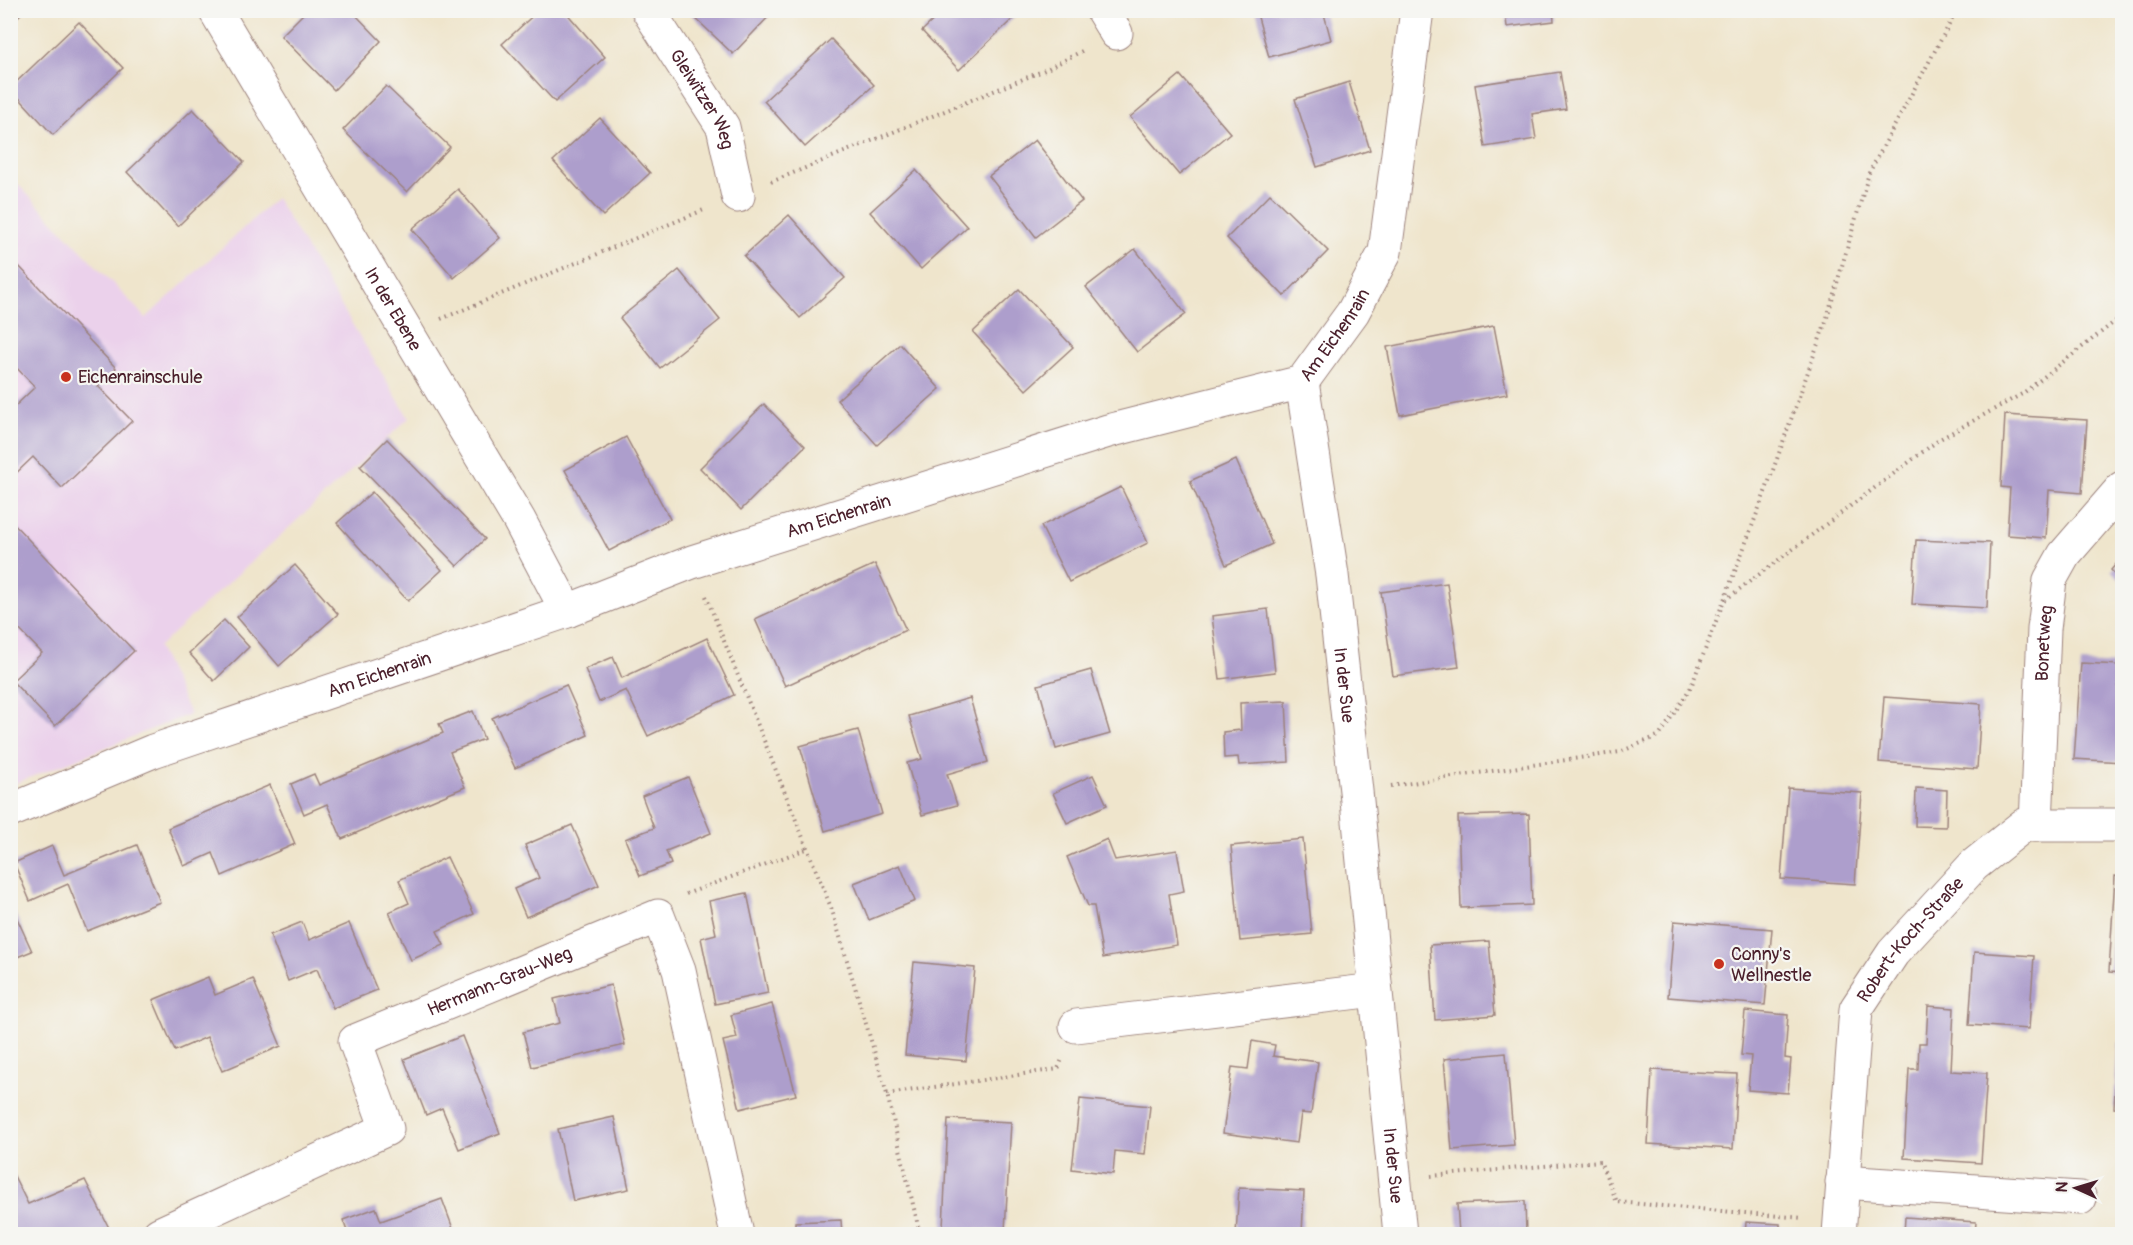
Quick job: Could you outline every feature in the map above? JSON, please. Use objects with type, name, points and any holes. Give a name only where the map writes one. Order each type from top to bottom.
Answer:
[{"type":"street","name":"In der Ebene","points":[[215,10],[519,520],[567,611]]},
{"type":"street","name":"Gleiwitzer Weg","points":[[648,10],[723,128],[738,196]]},
{"type":"street","name":"Am Eichenrain","points":[[10,811],[153,751],[567,611],[692,562],[1108,431],[1302,382],[1353,312],[1385,252],[1417,10]]},
{"type":"street","name":"In der Sue","points":[[1302,382],[1332,575],[1400,1234]]},
{"type":"street","name":"Bonetweg","points":[[2036,825],[2044,629],[2050,580],[2064,555],[2122,488]]},
{"type":"street","name":"Robert-Koch-Straße","points":[[1839,1228],[1856,1009],[1893,952],[1974,865],[2024,825],[2122,825]]},
{"type":"street","points":[[658,916],[679,970],[737,1234]]},
{"type":"street","name":"Hermann-Grau-Weg","points":[[159,1234],[387,1129],[355,1041],[658,916]]},
{"type":"street","points":[[1076,1026],[1375,990]]},
{"type":"street","points":[[1842,1182],[2080,1198]]},
{"type":"path","points":[[1356,791],[1620,752],[1660,735],[1691,687],[1724,600],[1826,321],[1869,173],[1957,10]]},
{"type":"path","points":[[1724,600],[1940,440],[2022,394],[2122,316]]},
{"type":"path","points":[[692,562],[809,848],[832,910],[887,1094],[920,1234]]},
{"type":"path","points":[[658,916],[675,898],[809,848]]},
{"type":"path","points":[[887,1094],[1058,1069],[1076,1026]]},
{"type":"path","points":[[1394,1179],[1600,1161],[1617,1202],[1839,1228]]},
{"type":"shaded area","points":[[10,176],[146,318],[276,198],[409,418],[158,647],[190,714],[11,785]]},
{"type":"building","points":[[10,10],[25,10],[10,24]]},
{"type":"building","points":[[307,10],[351,10],[381,41],[334,90],[281,36]]},
{"type":"building","points":[[539,10],[564,10],[605,57],[555,102],[502,44]]},
{"type":"building","points":[[690,10],[775,10],[733,54],[689,12]]},
{"type":"building","points":[[944,10],[1022,10],[959,70],[922,31]]},
{"type":"building","points":[[1256,10],[1323,10],[1331,40],[1269,57]]},
{"type":"building","points":[[1505,10],[1553,10],[1554,21],[1507,27]]},
{"type":"building","points":[[79,22],[123,68],[53,135],[10,88]]},
{"type":"building","points":[[831,39],[874,85],[805,147],[764,101]]},
{"type":"building","points":[[1560,72],[1566,109],[1532,114],[1536,139],[1485,147],[1475,85]]},
{"type":"building","points":[[1180,75],[1230,133],[1179,175],[1130,117]]},
{"type":"building","points":[[1349,82],[1370,150],[1317,167],[1295,99]]},
{"type":"building","points":[[386,86],[450,147],[407,192],[343,130]]},
{"type":"building","points":[[193,109],[244,162],[178,226],[127,172]]},
{"type":"building","points":[[600,118],[650,173],[603,216],[553,161]]},
{"type":"building","points":[[1035,140],[1082,201],[1036,237],[989,176]]},
{"type":"building","points":[[916,170],[967,227],[921,269],[870,212]]},
{"type":"building","points":[[458,189],[500,238],[454,278],[412,229]]},
{"type":"building","points":[[1270,194],[1328,251],[1284,296],[1227,238]]},
{"type":"building","points":[[789,215],[845,278],[800,318],[744,256]]},
{"type":"building","points":[[1135,249],[1186,314],[1137,352],[1086,287]]},
{"type":"building","name":"Eichenrainschule","points":[[16,263],[116,368],[98,386],[132,421],[62,488],[33,457],[10,479],[10,411],[35,387],[10,361],[10,269]]},
{"type":"building","points":[[679,270],[720,320],[660,368],[620,318]]},
{"type":"building","points":[[1019,289],[1073,347],[1026,390],[973,332]]},
{"type":"building","points":[[1494,326],[1507,394],[1400,415],[1387,347]]},
{"type":"building","points":[[900,344],[940,389],[877,445],[837,400]]},
{"type":"building","points":[[764,404],[805,446],[741,510],[700,468]]},
{"type":"building","points":[[2005,415],[2087,420],[2082,493],[2049,490],[2046,538],[2007,535],[2010,488],[2001,487]]},
{"type":"building","points":[[626,437],[670,519],[609,551],[565,470]]},
{"type":"building","points":[[387,439],[485,539],[457,566],[360,466]]},
{"type":"building","points":[[1236,460],[1272,544],[1226,565],[1190,481]]},
{"type":"building","points":[[1121,487],[1148,543],[1069,582],[1041,526]]},
{"type":"building","points":[[372,492],[442,570],[408,601],[337,523]]},
{"type":"building","points":[[10,520],[134,651],[55,726],[12,681],[42,653],[10,620]]},
{"type":"building","points":[[1916,540],[1990,543],[1987,608],[1912,604]]},
{"type":"building","points":[[2122,557],[2122,582],[2111,570]]},
{"type":"building","points":[[875,564],[906,630],[785,686],[755,619]]},
{"type":"building","points":[[295,565],[338,614],[279,666],[237,617]]},
{"type":"building","points":[[1447,583],[1459,667],[1393,676],[1381,592]]},
{"type":"building","points":[[1268,609],[1275,672],[1220,679],[1212,616]]},
{"type":"building","points":[[224,620],[249,647],[214,681],[189,653]]},
{"type":"building","points":[[707,638],[734,695],[648,736],[626,690],[599,702],[585,669],[613,657],[622,678]]},
{"type":"building","points":[[2081,663],[2120,665],[2117,704],[2122,704],[2122,762],[2074,759]]},
{"type":"building","points":[[1091,670],[1110,734],[1056,749],[1038,685]]},
{"type":"building","points":[[566,685],[588,735],[515,768],[492,718]]},
{"type":"building","points":[[1884,697],[1981,704],[1977,769],[1879,762]]},
{"type":"building","points":[[970,698],[988,762],[947,774],[957,805],[922,815],[907,763],[922,759],[909,716]]},
{"type":"building","points":[[1286,701],[1289,762],[1239,765],[1238,757],[1224,758],[1223,732],[1241,730],[1240,703]]},
{"type":"building","points":[[473,711],[484,739],[450,752],[465,787],[342,839],[327,804],[304,814],[291,784],[314,774],[319,785],[443,733],[439,724]]},
{"type":"building","points":[[858,730],[882,814],[825,831],[800,746]]},
{"type":"building","points":[[1093,775],[1107,805],[1067,823],[1053,793]]},
{"type":"building","points":[[688,777],[711,833],[666,851],[671,864],[640,876],[625,839],[654,828],[642,796]]},
{"type":"building","points":[[270,785],[295,844],[222,876],[213,853],[184,866],[168,828]]},
{"type":"building","points":[[1788,788],[1862,793],[1855,884],[1781,879]]},
{"type":"building","points":[[1916,788],[1947,790],[1946,827],[1915,826]]},
{"type":"building","points":[[1529,814],[1532,905],[1461,908],[1458,816]]},
{"type":"building","points":[[572,825],[599,885],[526,917],[514,889],[539,878],[525,845]]},
{"type":"building","points":[[1107,839],[1115,860],[1177,850],[1184,891],[1169,894],[1177,945],[1103,958],[1094,906],[1088,906],[1067,857]]},
{"type":"building","points":[[1303,839],[1312,934],[1240,941],[1231,846]]},
{"type":"building","points":[[137,845],[160,902],[87,931],[68,884],[30,901],[14,863],[52,846],[64,875]]},
{"type":"building","points":[[447,857],[474,914],[437,931],[444,945],[411,960],[389,912],[409,903],[399,880]]},
{"type":"building","points":[[900,865],[915,901],[869,920],[854,883]]},
{"type":"building","points":[[2115,876],[2122,877],[2122,973],[2109,972]]},
{"type":"building","points":[[747,893],[768,993],[715,1004],[701,938],[716,934],[709,901]]},
{"type":"building","points":[[10,903],[32,951],[10,960]]},
{"type":"building","points":[[1674,921],[1772,929],[1765,1005],[1668,997]]},
{"type":"building","points":[[302,922],[309,940],[349,923],[377,990],[333,1008],[317,969],[288,981],[270,935]]},
{"type":"building","points":[[1489,941],[1495,1015],[1435,1020],[1430,945]]},
{"type":"building","points":[[1974,952],[2034,956],[2029,1029],[1969,1025]]},
{"type":"building","points":[[914,962],[975,968],[966,1061],[905,1055]]},
{"type":"building","points":[[208,977],[215,995],[253,979],[281,1046],[222,1071],[207,1037],[175,1051],[153,1000]]},
{"type":"building","points":[[611,985],[625,1045],[532,1067],[523,1032],[560,1023],[554,999]]},
{"type":"building","points":[[772,1004],[796,1095],[740,1109],[723,1041],[737,1038],[731,1015]]},
{"type":"building","points":[[1928,1006],[1954,1008],[1951,1071],[1987,1073],[1981,1163],[1904,1158],[1909,1069],[1918,1069],[1919,1043],[1926,1043]]},
{"type":"building","points":[[1745,1011],[1788,1015],[1785,1058],[1791,1059],[1788,1093],[1748,1090],[1751,1056],[1741,1055]]},
{"type":"building","points":[[462,1036],[500,1133],[459,1149],[442,1108],[426,1115],[404,1059]]},
{"type":"building","points":[[1252,1041],[1275,1045],[1273,1056],[1318,1062],[1311,1114],[1301,1113],[1297,1143],[1223,1133],[1232,1067],[1248,1069]]},
{"type":"building","points":[[2118,1042],[2122,1042],[2122,1109],[2114,1108]]},
{"type":"building","points":[[1506,1053],[1514,1145],[1452,1150],[1444,1059]]},
{"type":"building","points":[[1652,1070],[1737,1074],[1733,1149],[1648,1144]]},
{"type":"building","points":[[1080,1099],[1150,1106],[1145,1154],[1115,1151],[1113,1174],[1072,1169]]},
{"type":"building","points":[[614,1117],[629,1189],[573,1201],[558,1129]]},
{"type":"building","points":[[948,1119],[1011,1122],[1005,1231],[943,1228]]},
{"type":"building","points":[[10,1168],[28,1204],[85,1180],[112,1234],[10,1234]]},
{"type":"building","points":[[1239,1188],[1304,1191],[1302,1234],[1236,1234]]},
{"type":"building","points":[[442,1199],[455,1234],[348,1234],[343,1220],[376,1208],[381,1221]]},
{"type":"building","points":[[1525,1201],[1526,1234],[1459,1234],[1457,1204]]},
{"type":"building","points":[[1905,1217],[1976,1222],[1975,1234],[1904,1234]]},
{"type":"building","points":[[841,1220],[842,1234],[795,1234],[795,1222]]},
{"type":"building","points":[[1746,1222],[1780,1224],[1780,1234],[1745,1234]]},
{"type":"place","name":"Eichenrainschule","points":[[66,377]]},
{"type":"place","name":"Conny's Wellnestle","points":[[1719,964]]}]
